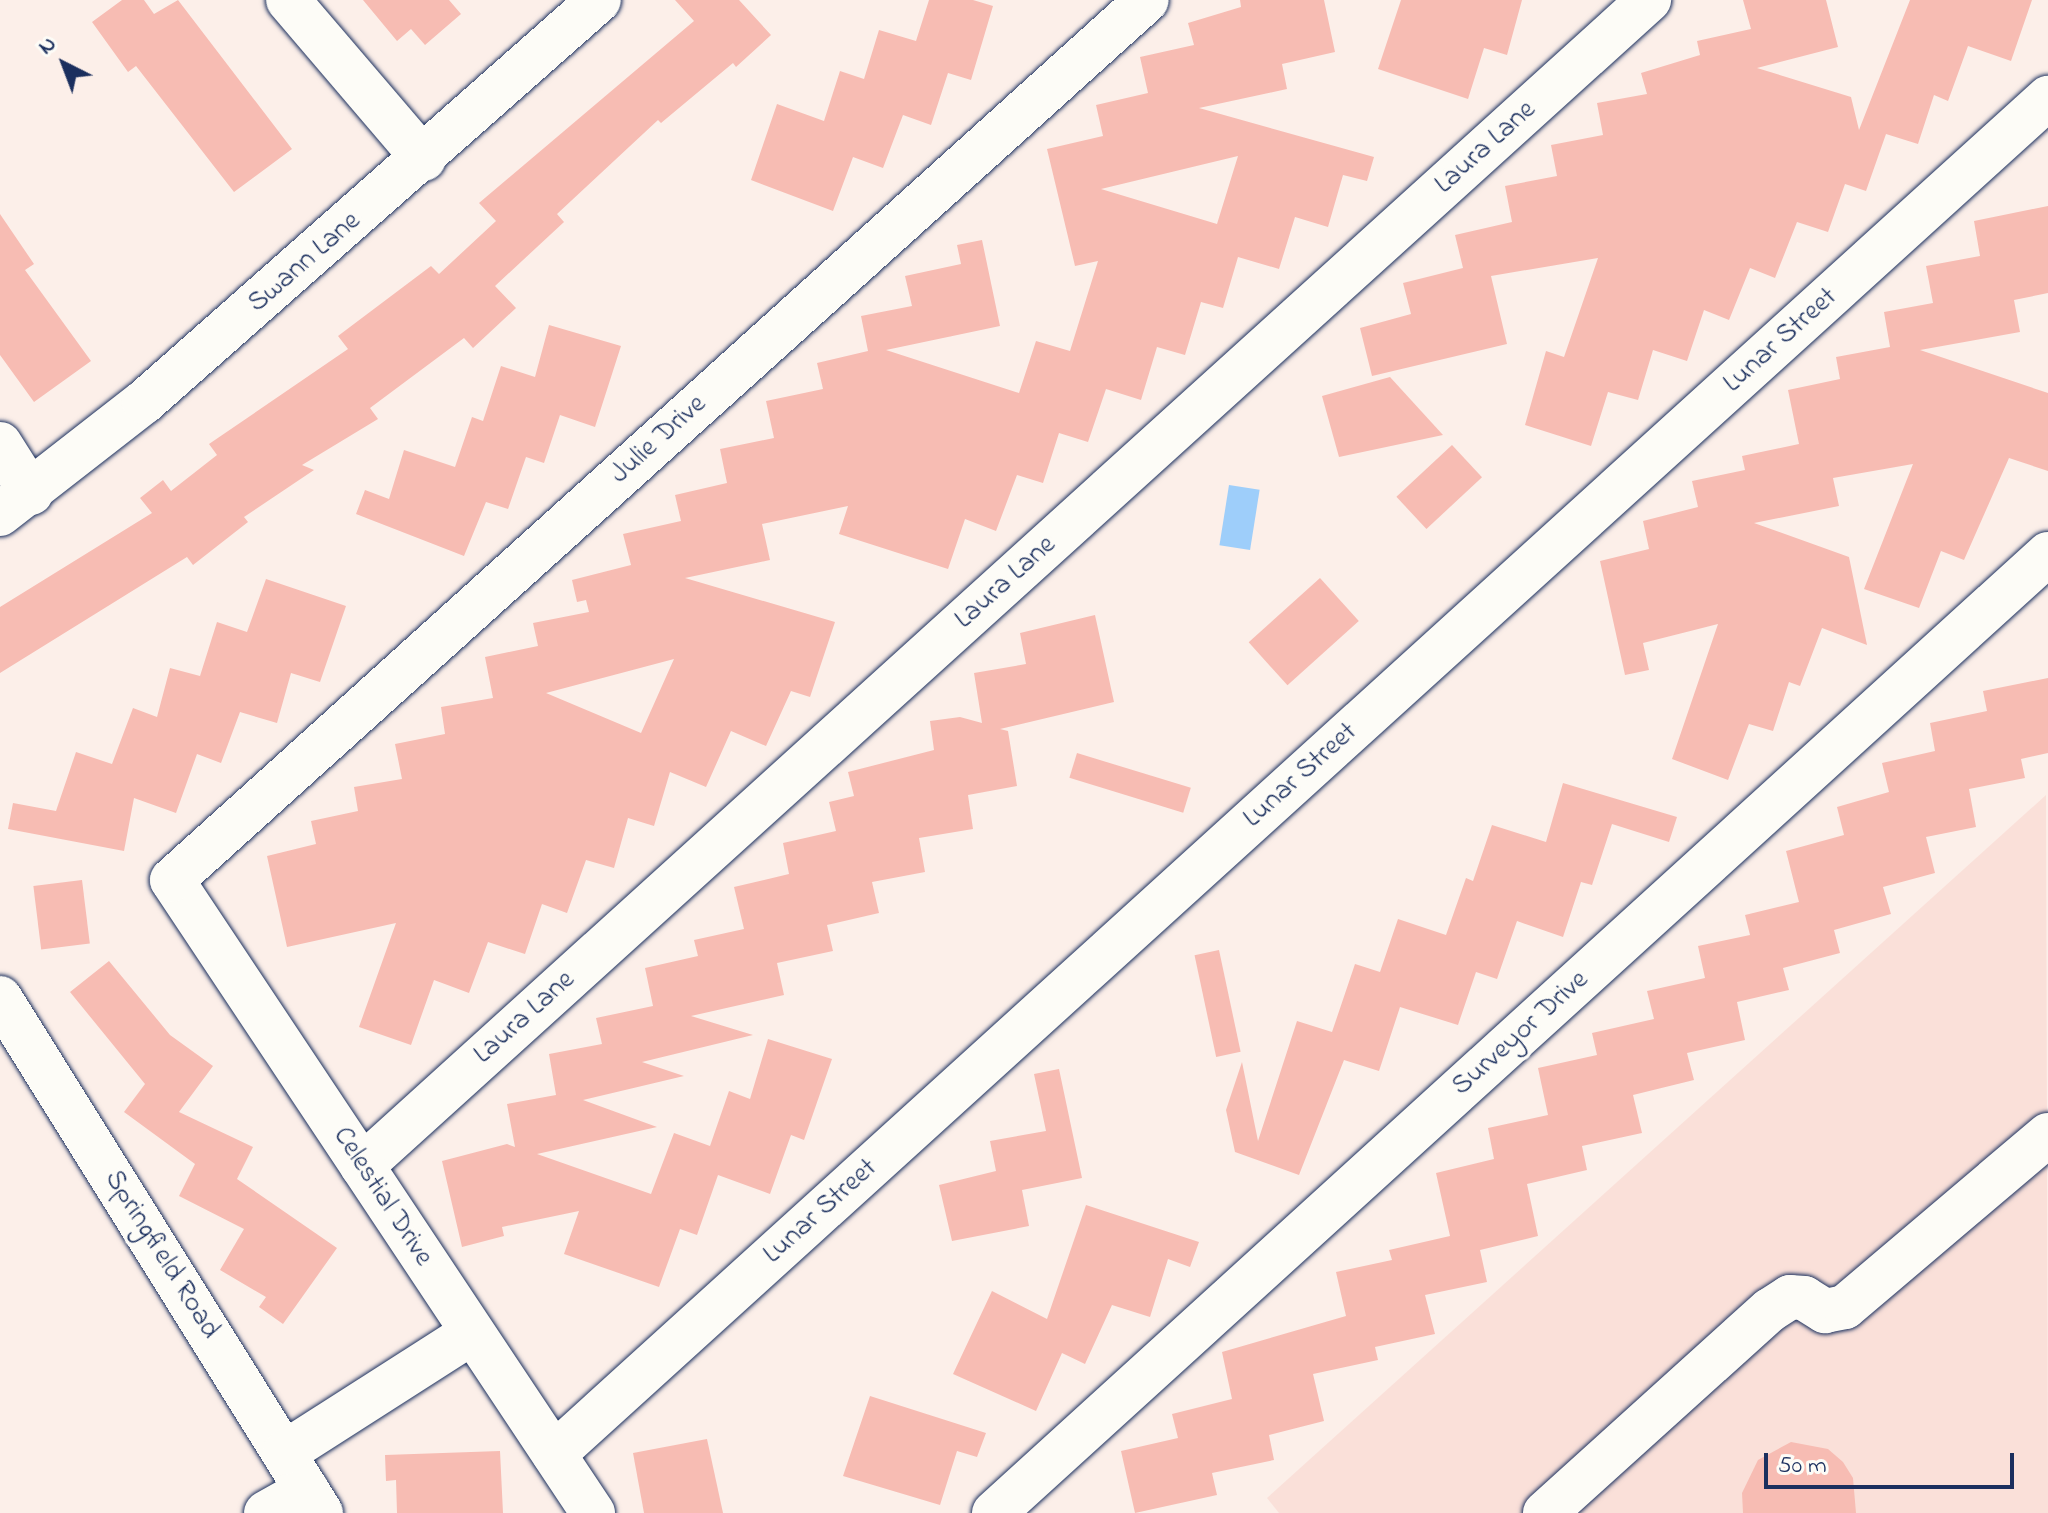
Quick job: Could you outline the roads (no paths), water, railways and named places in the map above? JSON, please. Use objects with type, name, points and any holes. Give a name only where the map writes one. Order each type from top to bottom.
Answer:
[{"type":"street","points":[[288,0],[424,159]]},
{"type":"street","name":"Swann Lane","points":[[15,503],[144,402],[424,159],[599,0]]},
{"type":"street","name":"Julie Drive","points":[[172,880],[1147,0]]},
{"type":"street","name":"Laura Lane","points":[[362,1166],[1649,0]]},
{"type":"street","name":"Lunar Street","points":[[554,1454],[2048,98]]},
{"type":"street","points":[[0,444],[15,503]]},
{"type":"street","name":"Surveyor Drive","points":[[994,1513],[2048,554]]},
{"type":"street","name":"Celestial Drive","points":[[172,880],[593,1513]]},
{"type":"street","name":"Springfield Road","points":[[0,998],[314,1501]]},
{"type":"street","points":[[1545,1513],[1770,1310],[1790,1297],[1804,1298],[1825,1311],[1845,1307],[2048,1135]]},
{"type":"street","points":[[284,1453],[472,1333]]},
{"type":"street","points":[[266,1513],[314,1501]]},
{"type":"water","points":[[1229,485],[1260,490],[1250,550],[1219,545]]}]
